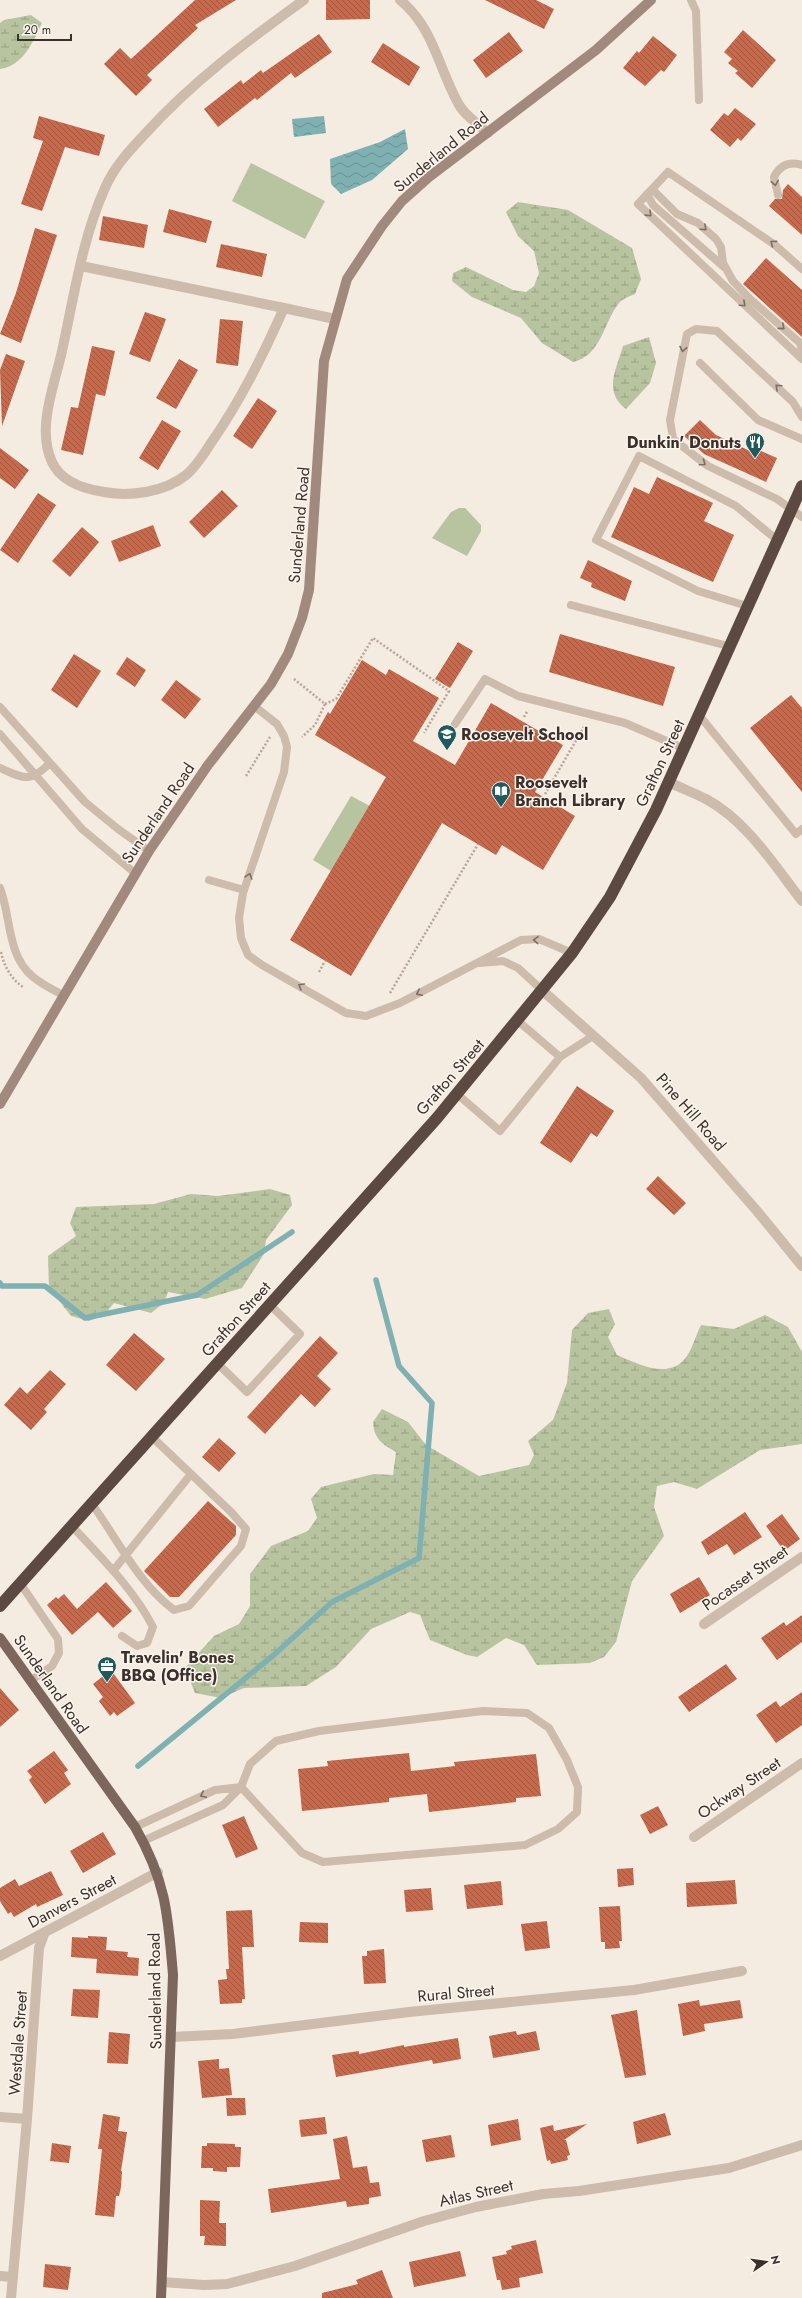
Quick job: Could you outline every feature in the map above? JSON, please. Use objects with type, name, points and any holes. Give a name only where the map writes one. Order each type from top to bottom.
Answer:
[{"type":"highway","name":"Grafton Street","points":[[0,1606],[457,1094],[543,991],[572,953],[613,891],[634,854],[685,749],[728,646],[802,486]]},
{"type":"main road","name":"Sunderland Road","points":[[0,1638],[135,1827],[158,1872],[171,1932],[173,1974],[172,2037],[161,2298]]},
{"type":"street","points":[[284,308],[261,360],[226,421],[188,474],[166,486],[130,495],[83,488],[68,480],[58,472],[52,463],[46,438],[48,411],[89,233],[105,188],[120,162],[185,92],[219,63],[304,0]]},
{"type":"street","points":[[400,0],[420,21],[439,57],[458,104],[488,133]]},
{"type":"street","name":"Sunderland Road","points":[[0,1104],[149,851],[208,766],[271,684],[288,654],[302,618],[309,590],[324,361],[347,279],[382,226],[402,201],[429,177],[596,50],[651,0]]},
{"type":"street","points":[[81,266],[335,319]]},
{"type":"street","points":[[669,782],[706,799],[732,818],[752,838],[802,901]]},
{"type":"street","name":"Pine Hill Road","points":[[543,991],[641,1078],[757,1211],[802,1266]]},
{"type":"street","name":"Pocasset Street","points":[[704,1624],[802,1556]]},
{"type":"street","name":"Ockway Street","points":[[694,1837],[802,1763]]},
{"type":"street","name":"Danvers Street","points":[[0,1956],[44,1934],[158,1872]]},
{"type":"street","name":"Westdale Street","points":[[11,2298],[27,2119],[39,1948],[44,1934]]},
{"type":"street","name":"Rural Street","points":[[172,2037],[233,2034],[409,2012],[627,1991],[742,1971]]},
{"type":"street","points":[[0,2117],[27,2119]]},
{"type":"street","name":"Atlas Street","points":[[162,2282],[204,2285],[227,2284],[295,2266],[424,2221],[476,2207],[543,2194],[580,2191],[729,2168],[802,2145]]},
{"type":"street","points":[[0,2276],[13,2277]]},
{"type":"lane","points":[[691,0],[696,11],[699,100]]},
{"type":"lane","points":[[778,195],[774,177],[778,168],[791,162],[802,166]]},
{"type":"lane","points":[[802,269],[775,245],[668,172],[638,204],[802,359]]},
{"type":"lane","points":[[650,191],[677,214],[698,223],[716,239],[721,247],[725,268],[732,281],[800,343],[802,352]]},
{"type":"lane","points":[[650,191],[657,208],[725,268]]},
{"type":"lane","points":[[802,417],[793,402],[717,331],[696,329],[687,334],[670,420],[673,439],[708,466],[777,499],[802,516]]},
{"type":"lane","points":[[700,363],[758,420],[802,439]]},
{"type":"lane","points":[[746,606],[698,590],[596,540],[639,456],[736,506],[777,540]]},
{"type":"lane","points":[[571,605],[728,646]]},
{"type":"lane","points":[[455,724],[485,679],[518,696],[625,723],[685,749]]},
{"type":"lane","points":[[254,706],[277,724],[284,736],[287,747],[284,772],[244,890],[239,918],[241,938],[248,954],[262,965],[353,1015],[372,1015],[478,964],[521,940],[539,939],[572,953]]},
{"type":"lane","points":[[0,707],[85,802],[118,829],[149,851]]},
{"type":"lane","points":[[699,715],[796,834],[802,829]]},
{"type":"lane","points":[[0,734],[82,828],[136,874]]},
{"type":"lane","points":[[0,768],[28,778],[37,776],[50,763]]},
{"type":"lane","points":[[209,880],[244,890]]},
{"type":"lane","points":[[0,888],[15,951],[24,968],[40,983],[63,995]]},
{"type":"lane","points":[[478,964],[503,961],[518,968],[543,991]]},
{"type":"lane","points":[[518,1021],[560,1057]]},
{"type":"lane","points":[[457,1094],[500,1131],[560,1057],[593,1036]]},
{"type":"lane","points":[[217,1364],[248,1392],[300,1334],[270,1305]]},
{"type":"lane","points":[[92,1504],[140,1576],[160,1599],[174,1610],[189,1606],[241,1546],[246,1529],[231,1512],[151,1436]]},
{"type":"lane","points":[[113,1571],[191,1474]]},
{"type":"lane","points":[[72,1526],[113,1571],[143,1609],[153,1627],[146,1643],[137,1646],[122,1636]]},
{"type":"lane","points":[[20,1583],[58,1639],[59,1653],[52,1666],[30,1681]]},
{"type":"lane","points":[[143,1841],[223,1805],[241,1787],[250,1764],[262,1751],[276,1741],[290,1736],[489,1710],[527,1713],[549,1728],[567,1760],[578,1787],[577,1812],[558,1829],[526,1845],[323,1862],[302,1853],[241,1787]]},
{"type":"lane","points":[[135,1827],[215,1790],[241,1787]]},
{"type":"path","points":[[302,737],[315,725],[325,704],[336,699],[372,638],[450,691],[424,733]]},
{"type":"path","points":[[294,679],[325,704]]},
{"type":"path","points":[[545,794],[591,714]]},
{"type":"path","points":[[246,776],[270,737]]},
{"type":"path","points":[[390,993],[478,844]]},
{"type":"path","points":[[319,972],[326,960]]},
{"type":"green space","points":[[31,15],[42,23],[31,45],[15,63],[0,69],[0,23],[4,20]]},
{"type":"green space","points":[[251,163],[325,201],[305,239],[232,201]]},
{"type":"green space","points":[[518,202],[568,210],[632,248],[641,279],[635,294],[619,303],[596,346],[590,353],[573,362],[542,343],[521,318],[472,297],[452,281],[453,273],[466,267],[513,290],[526,292],[534,286],[539,273],[534,251],[518,236],[506,212]]},
{"type":"green space","points":[[649,337],[656,363],[650,383],[626,409],[619,402],[613,388],[613,380],[617,364],[623,346]]},
{"type":"green space","points":[[459,508],[465,508],[481,525],[481,531],[467,556],[432,538],[451,512]]},
{"type":"green space","points":[[351,796],[370,806],[331,871],[313,860]]},
{"type":"green space","points":[[270,1189],[290,1195],[292,1205],[266,1240],[264,1254],[242,1288],[205,1299],[168,1292],[164,1303],[151,1313],[114,1303],[104,1315],[89,1321],[71,1316],[49,1288],[48,1256],[76,1236],[70,1223],[76,1207],[154,1204],[191,1194],[218,1196]]},
{"type":"green space","points":[[609,1309],[615,1324],[608,1337],[617,1355],[644,1366],[663,1369],[672,1368],[680,1364],[687,1356],[701,1325],[734,1329],[765,1315],[788,1327],[802,1352],[802,1444],[760,1450],[697,1489],[674,1482],[657,1486],[654,1507],[664,1536],[632,1581],[616,1642],[604,1657],[590,1663],[537,1665],[524,1645],[506,1638],[477,1657],[467,1655],[430,1640],[420,1615],[410,1612],[371,1629],[336,1667],[306,1686],[244,1688],[221,1698],[195,1693],[185,1668],[214,1636],[239,1624],[250,1606],[250,1574],[271,1546],[308,1531],[317,1518],[311,1499],[321,1487],[374,1474],[393,1475],[396,1452],[377,1437],[373,1422],[382,1409],[408,1422],[426,1445],[479,1476],[529,1465],[534,1455],[528,1441],[553,1420],[567,1383],[572,1330],[588,1313]]},
{"type":"water","points":[[324,116],[326,133],[294,137],[292,119]]},
{"type":"water","points":[[405,129],[408,149],[372,180],[341,194],[331,184],[330,159],[380,142]]},
{"type":"building","points":[[195,0],[236,0],[195,25],[198,28],[147,75],[152,80],[136,96],[104,64],[120,48],[131,59]]},
{"type":"building","points":[[326,0],[370,0],[370,19],[326,20]]},
{"type":"building","points":[[485,0],[536,0],[554,9],[544,29]]},
{"type":"building","points":[[743,30],[776,60],[752,88],[735,73],[738,71],[728,63],[732,59],[724,52]]},
{"type":"building","points":[[509,32],[523,51],[486,78],[473,60]]},
{"type":"building","points":[[319,34],[332,52],[295,78],[291,73],[257,100],[255,98],[218,127],[204,109],[241,80],[243,84],[261,70],[263,73]]},
{"type":"building","points":[[653,36],[677,55],[664,72],[661,70],[645,86],[623,68],[637,51],[639,53]]},
{"type":"building","points":[[383,43],[420,67],[409,86],[371,62]]},
{"type":"building","points":[[735,108],[756,124],[741,141],[738,138],[730,147],[710,130],[724,113],[728,116]]},
{"type":"building","points":[[39,116],[105,135],[99,156],[65,147],[42,211],[21,204],[43,141],[33,138]]},
{"type":"building","points":[[788,184],[802,197],[802,235],[769,206],[775,199],[782,199],[783,190]]},
{"type":"building","points":[[169,209],[212,221],[206,243],[163,232]]},
{"type":"building","points":[[103,216],[148,225],[144,248],[99,240]]},
{"type":"building","points":[[35,228],[57,235],[21,343],[0,334],[16,293]]},
{"type":"building","points":[[221,244],[267,254],[262,277],[216,267]]},
{"type":"building","points":[[766,258],[802,290],[802,337],[743,284]]},
{"type":"building","points":[[145,312],[166,319],[150,362],[129,354]]},
{"type":"building","points":[[220,319],[243,321],[238,366],[216,363]]},
{"type":"building","points":[[92,346],[115,351],[105,396],[96,394],[83,455],[61,450],[71,407],[78,408]]},
{"type":"building","points":[[6,354],[25,361],[2,426],[0,370]]},
{"type":"building","points":[[179,359],[198,370],[176,409],[156,398]]},
{"type":"building","points":[[258,398],[277,411],[252,449],[233,436]]},
{"type":"building","points":[[162,420],[181,431],[158,470],[139,458]]},
{"type":"building","points":[[700,420],[716,435],[750,451],[752,447],[777,458],[766,482],[704,454],[684,436]]},
{"type":"building","points":[[0,448],[29,470],[15,489],[0,478]]},
{"type":"building","points":[[657,477],[713,503],[704,521],[734,535],[713,582],[611,537],[634,487],[649,494]]},
{"type":"building","points":[[222,490],[238,506],[204,538],[189,522]]},
{"type":"building","points":[[38,493],[56,505],[18,563],[0,550]]},
{"type":"building","points":[[153,525],[161,546],[119,562],[111,541]]},
{"type":"building","points":[[82,527],[99,542],[70,577],[52,561]]},
{"type":"building","points":[[588,560],[632,581],[625,601],[591,587],[592,583],[580,578]]},
{"type":"building","points":[[560,634],[675,667],[663,706],[549,672]]},
{"type":"building","points":[[458,642],[473,651],[450,688],[435,679]]},
{"type":"building","points":[[74,654],[101,671],[77,708],[51,690]]},
{"type":"building","points":[[127,657],[146,670],[135,687],[116,674]]},
{"type":"building","points":[[362,660],[386,675],[389,669],[439,698],[413,741],[455,765],[491,703],[563,745],[535,792],[575,816],[543,870],[502,845],[496,855],[442,823],[351,976],[290,940],[386,777],[315,735],[328,712],[330,714]]},
{"type":"building","points":[[176,680],[201,699],[185,719],[161,700]]},
{"type":"building","points":[[791,695],[802,708],[802,792],[750,728]]},
{"type":"building","points":[[577,1086],[614,1111],[597,1137],[591,1133],[571,1163],[540,1143]]},
{"type":"building","points":[[658,1176],[686,1203],[674,1215],[646,1189]]},
{"type":"building","points":[[134,1333],[165,1359],[136,1391],[106,1365]]},
{"type":"building","points":[[320,1336],[338,1353],[317,1376],[331,1389],[315,1407],[301,1394],[265,1434],[247,1417]]},
{"type":"building","points":[[50,1370],[66,1384],[44,1409],[47,1412],[31,1430],[4,1405],[20,1387],[27,1394]]},
{"type":"building","points":[[219,1438],[236,1453],[219,1472],[202,1457]]},
{"type":"building","points":[[208,1501],[236,1526],[236,1535],[179,1597],[170,1597],[144,1571]]},
{"type":"building","points":[[745,1512],[762,1537],[734,1555],[727,1544],[708,1555],[701,1542]]},
{"type":"building","points":[[782,1514],[800,1539],[784,1551],[766,1526]]},
{"type":"building","points":[[699,1577],[710,1595],[680,1613],[670,1594]]},
{"type":"building","points":[[106,1582],[132,1611],[113,1628],[98,1612],[72,1635],[47,1605],[56,1597],[58,1599],[64,1594],[77,1609]]},
{"type":"building","points":[[802,1615],[802,1642],[777,1660],[761,1638],[784,1622],[786,1626]]},
{"type":"building","points":[[726,1664],[737,1679],[689,1712],[678,1697]]},
{"type":"building","points":[[111,1670],[135,1703],[117,1716],[114,1712],[110,1716],[99,1701],[103,1697],[93,1684]]},
{"type":"building","points":[[0,1688],[19,1710],[0,1727]]},
{"type":"building","points":[[802,1692],[802,1725],[776,1743],[756,1715],[776,1701],[780,1707]]},
{"type":"building","points":[[54,1751],[68,1770],[64,1773],[71,1784],[45,1804],[29,1780],[32,1777],[27,1771]]},
{"type":"building","points":[[409,1753],[411,1771],[455,1766],[454,1762],[536,1754],[541,1796],[516,1798],[516,1802],[429,1812],[427,1794],[389,1798],[389,1802],[302,1811],[298,1769],[328,1766],[327,1761]]},
{"type":"building","points":[[658,1806],[668,1825],[650,1834],[640,1815]]},
{"type":"building","points":[[244,1816],[258,1849],[236,1858],[222,1825]]},
{"type":"building","points":[[103,1832],[116,1854],[83,1873],[70,1851]]},
{"type":"building","points":[[633,1868],[634,1885],[618,1887],[617,1869]]},
{"type":"building","points":[[51,1871],[63,1895],[37,1907],[36,1904],[14,1917],[11,1912],[8,1914],[0,1901],[0,1888],[15,1879],[19,1886]]},
{"type":"building","points":[[735,1880],[737,1904],[687,1907],[686,1883]]},
{"type":"building","points":[[501,1881],[503,1905],[467,1909],[464,1885]]},
{"type":"building","points":[[431,1888],[433,1910],[406,1912],[404,1890]]},
{"type":"building","points":[[620,1906],[622,1941],[619,1941],[620,1948],[605,1949],[605,1942],[601,1942],[599,1907]]},
{"type":"building","points":[[252,1910],[254,1947],[242,1947],[245,1999],[242,1999],[242,2003],[220,2004],[218,1980],[227,1979],[226,1969],[229,1969],[226,1911]]},
{"type":"building","points":[[547,1921],[550,1948],[525,1951],[521,1924]]},
{"type":"building","points":[[300,1922],[328,1923],[328,1943],[299,1942]]},
{"type":"building","points":[[88,1936],[107,1937],[106,1950],[128,1952],[127,1957],[139,1958],[138,1976],[96,1973],[97,1959],[71,1957],[72,1937],[88,1938]]},
{"type":"building","points":[[384,1949],[386,1983],[364,1984],[362,1956],[367,1956],[367,1951]]},
{"type":"building","points":[[73,1989],[100,1990],[98,2018],[71,2016]]},
{"type":"building","points":[[699,2000],[700,2006],[740,2000],[743,2018],[704,2024],[705,2031],[683,2036],[678,2004]]},
{"type":"building","points":[[637,2010],[646,2075],[625,2078],[611,2015]]},
{"type":"building","points":[[516,2031],[517,2035],[536,2031],[540,2050],[493,2058],[489,2036]]},
{"type":"building","points":[[109,2032],[130,2034],[128,2064],[107,2063]]},
{"type":"building","points":[[458,2038],[461,2059],[433,2064],[432,2060],[336,2077],[332,2055],[359,2051],[359,2054],[404,2045],[404,2047]]},
{"type":"building","points":[[219,2059],[219,2069],[229,2068],[232,2095],[202,2098],[198,2061]]},
{"type":"building","points":[[226,2098],[245,2098],[246,2115],[227,2116]]},
{"type":"building","points":[[665,2113],[671,2135],[637,2144],[633,2122]]},
{"type":"building","points":[[103,2114],[120,2117],[118,2131],[127,2132],[121,2171],[121,2187],[119,2196],[116,2196],[114,2217],[95,2215],[102,2149],[98,2149]]},
{"type":"building","points":[[325,2117],[327,2134],[301,2137],[299,2120]]},
{"type":"building","points":[[518,2119],[521,2140],[491,2146],[488,2125]]},
{"type":"building","points":[[587,2124],[564,2140],[566,2140],[570,2155],[567,2156],[568,2160],[551,2164],[550,2160],[547,2161],[540,2128],[553,2125],[554,2131]]},
{"type":"building","points":[[451,2135],[455,2157],[426,2162],[422,2140]]},
{"type":"building","points":[[347,2136],[353,2168],[367,2166],[370,2183],[379,2182],[381,2196],[369,2198],[369,2204],[347,2207],[346,2201],[271,2213],[268,2189],[340,2179],[333,2139]]},
{"type":"building","points":[[52,2143],[71,2146],[69,2163],[50,2161]]},
{"type":"building","points":[[207,2143],[235,2144],[235,2147],[241,2147],[240,2167],[227,2167],[227,2172],[213,2171],[213,2168],[201,2168],[202,2146],[207,2146]]},
{"type":"building","points":[[200,2200],[220,2201],[219,2223],[226,2223],[226,2246],[204,2245],[205,2236],[200,2236]]},
{"type":"building","points":[[536,2240],[543,2273],[519,2278],[520,2287],[502,2290],[500,2280],[497,2280],[492,2257],[507,2254],[506,2251],[512,2249],[511,2246]]},
{"type":"building","points":[[460,2251],[466,2276],[414,2287],[409,2262]]},
{"type":"building","points":[[45,2264],[71,2267],[68,2290],[43,2287]]},
{"type":"building","points":[[382,2270],[393,2298],[322,2298],[322,2293],[358,2284],[356,2280]]},
{"type":"waterway","points":[[0,1283],[2,1286],[45,1286],[85,1318],[197,1295],[292,1232]]},
{"type":"waterway","points":[[138,1766],[275,1654],[332,1602],[419,1558],[432,1403],[399,1366],[376,1280]]},
{"type":"place","name":"Dunkin' Donuts","points":[[755,459]]},
{"type":"place","name":"Roosevelt School","points":[[447,751]]},
{"type":"place","name":"Roosevelt Branch Library","points":[[501,808]]},
{"type":"place","name":"Travelin' Bones BBQ (Office)","points":[[107,1683]]}]
